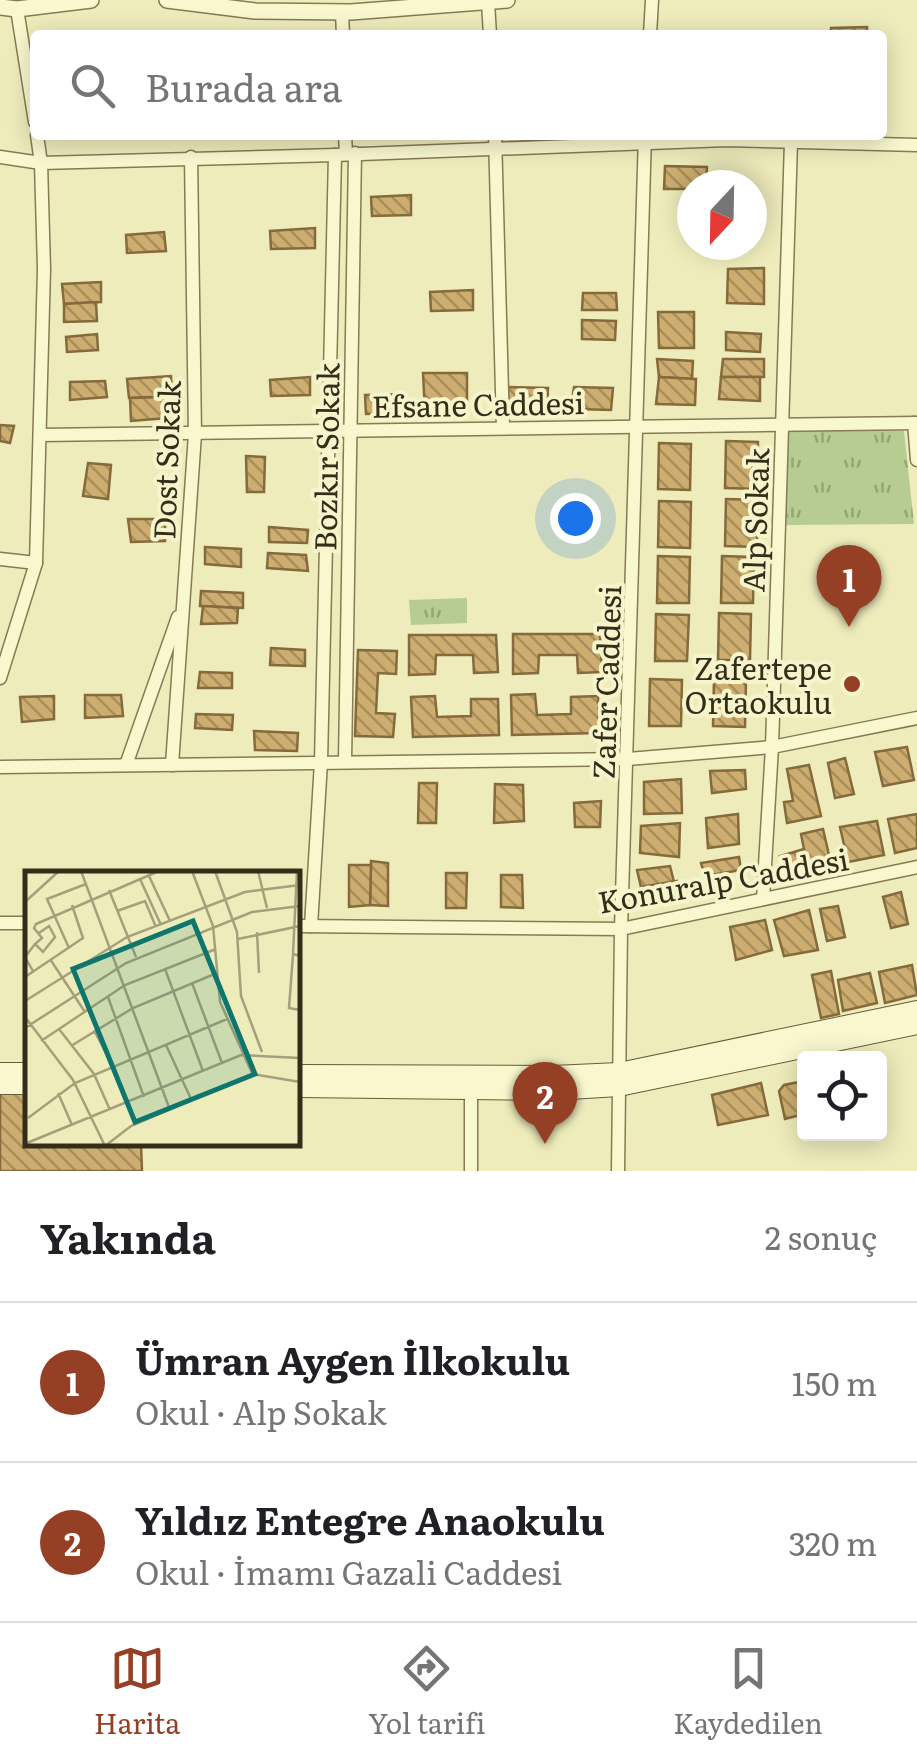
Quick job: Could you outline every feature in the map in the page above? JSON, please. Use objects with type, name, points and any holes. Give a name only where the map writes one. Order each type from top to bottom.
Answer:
[{"type":"main road","points":[[300,1074],[619,1080],[917,1010]]},
{"type":"main road","points":[[300,1088],[471,1090],[619,1080],[917,1025]]},
{"type":"main road","points":[[0,1085],[25,1086]]},
{"type":"street","points":[[0,7],[17,9],[91,0]]},
{"type":"street","points":[[167,0],[255,11],[342,12],[508,0]]},
{"type":"street","points":[[650,30],[652,0]]},
{"type":"street","points":[[488,2],[490,30]]},
{"type":"street","points":[[17,9],[30,91]]},
{"type":"street","points":[[342,12],[342,30]]},
{"type":"street","points":[[0,678],[36,562],[44,268],[38,140]]},
{"type":"street","points":[[345,154],[346,140]]},
{"type":"street","points":[[0,157],[41,162],[345,154],[496,142],[645,140],[917,145]]},
{"type":"street","name":"Zafer Caddesi","points":[[618,1171],[645,140]]},
{"type":"street","points":[[496,142],[503,428]]},
{"type":"street","name":"Alp Sokak","points":[[763,900],[772,747],[790,142]]},
{"type":"street","name":"Bozkır Sokak","points":[[345,154],[351,430],[345,761]]},
{"type":"street","name":"Bozkır Sokak","points":[[304,926],[321,762],[329,430],[345,154]]},
{"type":"street","name":"Dost Sokak","points":[[172,765],[195,434],[190,157]]},
{"type":"street","points":[[915,423],[917,460]]},
{"type":"street","name":"Efsane Caddesi","points":[[40,435],[915,423]]},
{"type":"street","points":[[0,559],[36,562]]},
{"type":"street","points":[[126,766],[184,601]]},
{"type":"street","points":[[0,766],[628,759],[772,747],[917,718]]},
{"type":"street","name":"Konuralp Caddesi","points":[[304,926],[622,929],[917,868]]},
{"type":"street","points":[[471,1090],[471,1171]]},
{"type":"green space","points":[[788,431],[904,431],[914,524],[785,525]]},
{"type":"green space","points":[[467,598],[467,623],[411,625],[409,600]]},
{"type":"building","points":[[867,27],[867,30],[831,30]]},
{"type":"building","points":[[665,166],[707,167],[677,170],[677,189],[664,189]]},
{"type":"building","points":[[411,195],[411,215],[372,216],[371,197]]},
{"type":"building","points":[[315,228],[315,248],[271,249],[270,231]]},
{"type":"building","points":[[164,232],[166,251],[127,253],[126,235]]},
{"type":"building","points":[[764,268],[764,304],[727,303],[728,269]]},
{"type":"building","points":[[101,282],[101,302],[64,304],[62,284]]},
{"type":"building","points":[[473,290],[473,310],[431,311],[430,292]]},
{"type":"building","points":[[583,293],[616,293],[617,310],[582,310]]},
{"type":"building","points":[[96,302],[97,321],[64,322],[64,304]]},
{"type":"building","points":[[658,312],[694,312],[694,348],[659,348]]},
{"type":"building","points":[[582,320],[616,321],[615,340],[582,339]]},
{"type":"building","points":[[726,332],[761,334],[760,352],[726,350]]},
{"type":"building","points":[[97,334],[98,350],[67,352],[66,337]]},
{"type":"building","points":[[657,359],[693,361],[692,379],[659,377]]},
{"type":"building","points":[[723,359],[764,359],[764,377],[721,377]]},
{"type":"building","points":[[423,373],[467,373],[467,412],[425,413]]},
{"type":"building","points":[[171,376],[172,396],[129,398],[127,379]]},
{"type":"building","points":[[310,377],[310,395],[271,396],[270,380]]},
{"type":"building","points":[[659,377],[696,379],[695,405],[656,404]]},
{"type":"building","points":[[721,377],[760,377],[760,401],[719,399]]},
{"type":"building","points":[[105,381],[107,397],[70,400],[70,382]]},
{"type":"building","points":[[507,387],[548,388],[547,409],[508,410]]},
{"type":"building","points":[[574,387],[613,388],[611,410],[576,409],[576,401],[572,400]]},
{"type":"building","points":[[403,394],[404,413],[366,414],[365,395]]},
{"type":"building","points":[[166,397],[167,418],[131,421],[130,398]]},
{"type":"building","points":[[0,425],[14,426],[10,443],[0,441]]},
{"type":"building","points":[[726,441],[758,442],[757,489],[725,488]]},
{"type":"building","points":[[659,443],[691,444],[690,490],[658,489]]},
{"type":"building","points":[[246,456],[265,457],[264,492],[247,492]]},
{"type":"building","points":[[88,463],[111,465],[108,499],[83,496]]},
{"type":"building","points":[[726,499],[758,500],[757,547],[725,546]]},
{"type":"building","points":[[659,501],[691,502],[690,548],[658,547]]},
{"type":"building","points":[[128,519],[165,519],[165,541],[131,542]]},
{"type":"building","points":[[269,527],[308,530],[307,543],[269,542]]},
{"type":"building","points":[[205,547],[241,549],[241,567],[205,564]]},
{"type":"building","points":[[268,553],[306,555],[308,571],[267,568]]},
{"type":"building","points":[[658,556],[690,557],[689,603],[657,603]]},
{"type":"building","points":[[722,556],[754,557],[753,603],[721,603]]},
{"type":"building","points":[[201,591],[243,593],[243,608],[200,606]]},
{"type":"building","points":[[203,606],[238,608],[237,623],[201,624]]},
{"type":"building","points":[[719,613],[751,614],[750,660],[718,660]]},
{"type":"building","points":[[656,614],[689,615],[687,661],[655,661]]},
{"type":"building","points":[[513,634],[600,634],[602,672],[578,673],[577,655],[539,655],[538,673],[513,674]]},
{"type":"building","points":[[409,635],[496,635],[498,672],[474,673],[473,655],[436,655],[435,674],[409,675]]},
{"type":"building","points":[[271,648],[305,650],[305,666],[270,665]]},
{"type":"building","points":[[358,650],[397,651],[396,674],[378,673],[376,713],[395,714],[393,737],[355,736]]},
{"type":"building","points":[[200,672],[232,673],[232,688],[198,688]]},
{"type":"building","points":[[650,679],[682,680],[681,726],[649,726]]},
{"type":"building","points":[[714,679],[746,680],[745,727],[713,726]]},
{"type":"building","points":[[535,694],[537,715],[571,714],[571,697],[598,696],[599,733],[512,735],[511,695]]},
{"type":"building","points":[[85,695],[121,695],[123,716],[85,718]]},
{"type":"building","points":[[54,696],[54,719],[22,722],[20,697]]},
{"type":"building","points":[[435,696],[437,717],[471,716],[471,699],[498,699],[499,735],[413,737],[411,697]]},
{"type":"building","points":[[196,714],[233,715],[232,730],[195,728]]},
{"type":"building","points":[[254,731],[298,733],[297,751],[255,750]]},
{"type":"building","points":[[907,747],[914,780],[883,786],[875,752]]},
{"type":"building","points":[[845,758],[854,794],[835,798],[828,763]]},
{"type":"building","points":[[809,765],[821,816],[787,823],[784,802],[793,801],[787,769]]},
{"type":"building","points":[[745,770],[746,789],[712,793],[710,771]]},
{"type":"building","points":[[681,779],[682,813],[644,814],[644,782]]},
{"type":"building","points":[[419,783],[437,783],[436,823],[418,823]]},
{"type":"building","points":[[495,784],[523,785],[524,821],[494,823]]},
{"type":"building","points":[[601,801],[600,827],[575,827],[574,803]]},
{"type":"building","points":[[738,814],[739,844],[708,848],[706,818]]},
{"type":"building","points":[[917,814],[917,848],[895,853],[888,819]]},
{"type":"building","points":[[877,821],[884,855],[848,862],[840,827]]},
{"type":"building","points":[[680,823],[679,857],[640,853],[641,826]]},
{"type":"building","points":[[823,829],[832,868],[785,878],[780,856],[804,849],[801,834]]},
{"type":"building","points":[[739,857],[741,870],[705,876],[701,863]]},
{"type":"building","points":[[371,861],[388,863],[388,906],[370,905]]},
{"type":"building","points":[[349,865],[371,865],[370,905],[349,907]]},
{"type":"building","points":[[670,866],[674,882],[641,887],[637,870]]},
{"type":"building","points":[[446,873],[467,873],[466,908],[446,908]]},
{"type":"building","points":[[501,875],[522,875],[523,908],[501,907]]},
{"type":"building","points":[[677,881],[679,898],[644,903],[641,887]]},
{"type":"building","points":[[901,892],[908,924],[891,928],[883,897]]},
{"type":"building","points":[[838,906],[845,937],[827,941],[820,909]]},
{"type":"building","points":[[809,910],[818,950],[784,956],[774,920]]},
{"type":"building","points":[[765,920],[772,950],[736,960],[730,927]]},
{"type":"building","points":[[912,965],[917,995],[885,1003],[879,972]]},
{"type":"building","points":[[831,971],[839,1014],[821,1018],[812,975]]},
{"type":"building","points":[[870,973],[877,1003],[843,1011],[838,980]]},
{"type":"building","points":[[797,1082],[797,1116],[785,1119],[779,1091],[784,1085]]},
{"type":"building","points":[[761,1083],[768,1115],[718,1125],[712,1095]]},
{"type":"building","points":[[25,1091],[25,1146],[141,1146],[142,1171],[0,1171],[0,1092]]},
{"type":"place","name":"Ümran Aygen İlkokulu","points":[[849,627]]},
{"type":"place","name":"Zafertepe Ortaokulu","points":[[852,684]]},
{"type":"place","name":"Yıldız Entegre Anaokulu","points":[[545,1144]]}]
